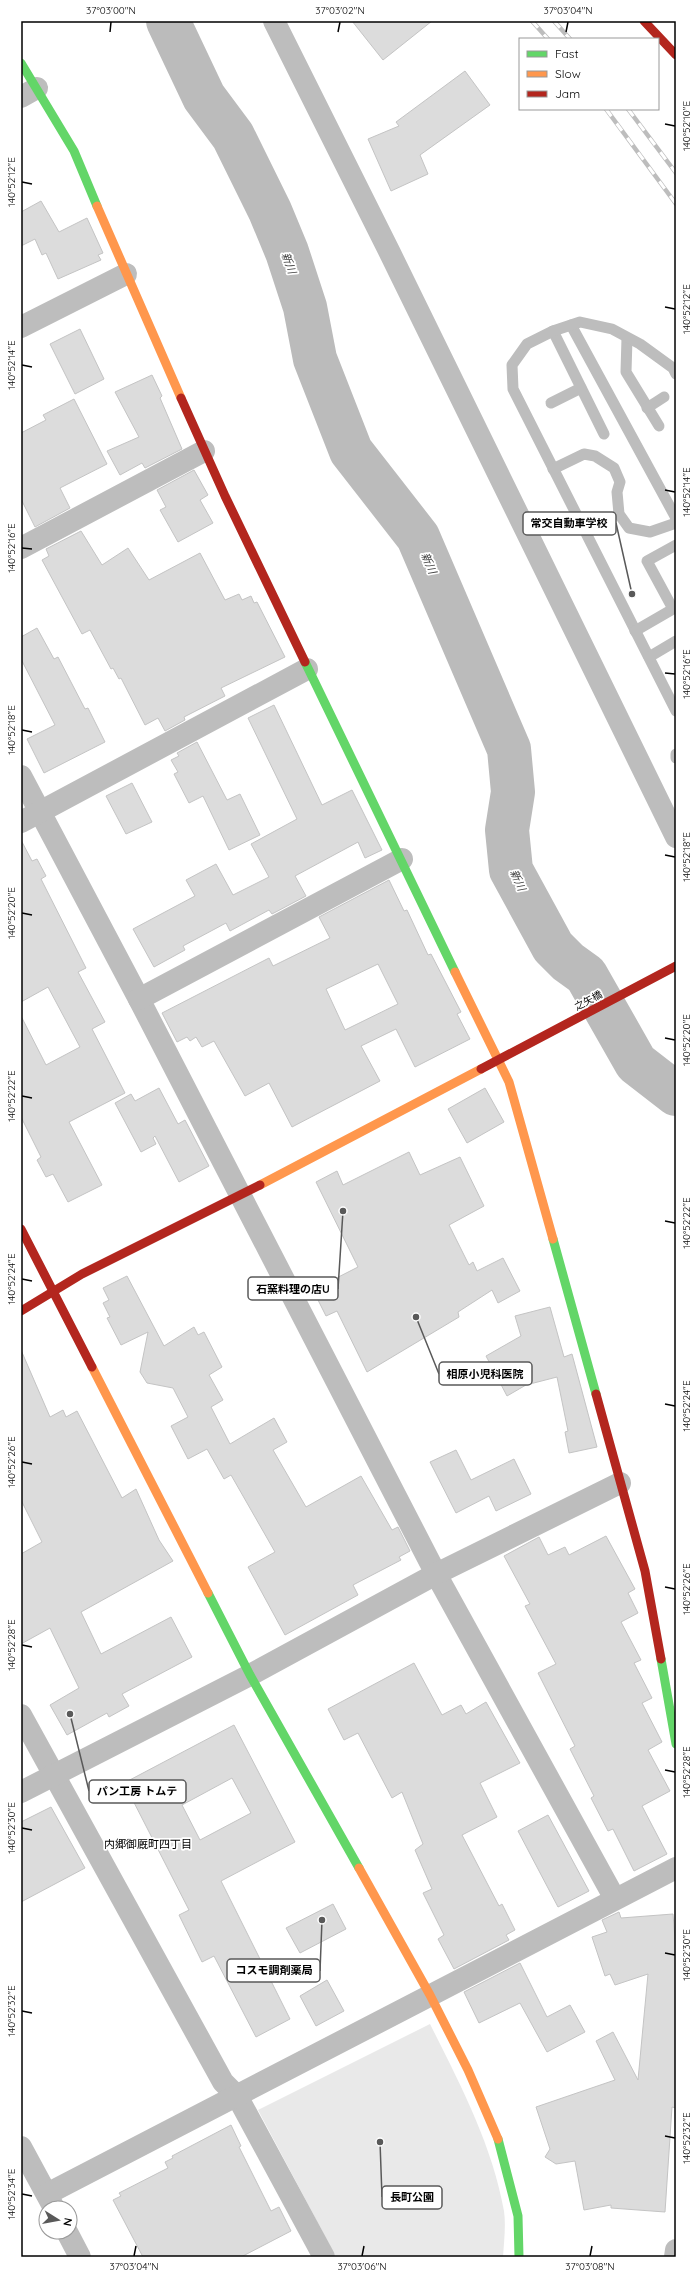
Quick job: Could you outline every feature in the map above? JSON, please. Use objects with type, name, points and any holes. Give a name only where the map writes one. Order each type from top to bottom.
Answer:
[{"type":"street","points":[[274,21],[394,260],[676,837]]},
{"type":"street","points":[[644,21],[676,55]]},
{"type":"street","points":[[21,63],[29,92],[74,151],[204,451],[307,670],[402,859],[509,1082],[645,1571],[676,1744]]},
{"type":"street","points":[[21,328],[126,274]]},
{"type":"street","points":[[21,548],[204,451]]},
{"type":"street","points":[[21,822],[307,670]]},
{"type":"street","points":[[21,776],[139,999],[436,1574],[614,1899]]},
{"type":"street","points":[[139,999],[402,859]]},
{"type":"street","name":"之矢橋","points":[[21,1311],[82,1274],[240,1196],[676,966]]},
{"type":"street","points":[[21,1229],[250,1675],[430,1995],[494,2128],[509,2176],[518,2216],[519,2257]]},
{"type":"street","points":[[21,1792],[250,1675],[436,1574],[620,1483]]},
{"type":"street","points":[[21,1715],[223,2082],[238,2096],[324,2257]]},
{"type":"street","points":[[53,2200],[238,2096],[676,1868]]},
{"type":"street","points":[[21,2147],[50,2200]]},
{"type":"street","points":[[71,2240],[80,2257]]},
{"type":"street","points":[[675,2257],[676,2250]]},
{"type":"lane","points":[[676,374],[673,368],[612,329],[580,322],[553,331],[527,344],[512,365],[512,389],[676,710]]},
{"type":"lane","points":[[571,325],[674,510]]},
{"type":"lane","points":[[553,331],[604,434]]},
{"type":"lane","points":[[627,338],[626,372],[658,426]]},
{"type":"lane","points":[[550,403],[581,388]]},
{"type":"lane","points":[[647,408],[664,397]]},
{"type":"lane","points":[[553,469],[584,454],[595,456],[614,468],[620,482],[617,492],[619,514],[629,528],[650,532],[676,523]]},
{"type":"lane","points":[[635,631],[673,609],[647,561],[676,545]]},
{"type":"lane","points":[[648,657],[676,641]]},
{"type":"shaded area","points":[[430,2024],[474,2115],[492,2162],[505,2216],[503,2257],[336,2257],[258,2110]]},
{"type":"building","points":[[352,21],[432,21],[383,60]]},
{"type":"building","points":[[465,71],[490,105],[420,155],[428,174],[391,191],[368,139],[399,126],[396,122]]},
{"type":"building","points":[[41,201],[59,232],[87,218],[103,253],[98,255],[101,260],[58,279],[46,253],[42,255],[35,239],[21,246],[21,212]]},
{"type":"building","points":[[80,329],[104,379],[75,394],[50,344]]},
{"type":"building","points":[[152,375],[162,396],[160,398],[182,449],[145,468],[142,463],[120,475],[107,451],[139,437],[115,392]]},
{"type":"building","points":[[74,399],[107,464],[60,488],[70,508],[35,527],[21,499],[21,433],[46,420],[43,415]]},
{"type":"building","points":[[194,470],[208,495],[200,500],[213,523],[178,542],[160,510],[166,507],[157,490]]},
{"type":"building","points":[[81,531],[102,565],[128,548],[149,580],[200,553],[225,600],[239,594],[242,600],[251,596],[254,603],[257,602],[285,657],[221,688],[225,696],[184,717],[185,720],[165,731],[158,718],[145,725],[121,678],[119,679],[113,668],[111,669],[90,630],[82,634],[42,560],[49,556],[46,549]]},
{"type":"building","points":[[37,628],[54,659],[58,657],[85,709],[88,708],[105,742],[44,773],[27,739],[55,725],[21,659],[21,637]]},
{"type":"building","points":[[274,705],[322,805],[352,790],[382,850],[365,858],[358,842],[295,876],[306,896],[272,914],[269,910],[230,931],[226,923],[183,946],[185,950],[154,967],[133,929],[195,896],[186,880],[216,864],[233,895],[269,877],[251,844],[297,819],[248,718]]},
{"type":"building","points":[[197,742],[227,800],[240,794],[260,835],[229,850],[203,796],[189,803],[174,774],[178,772],[171,760],[179,756],[177,753]]},
{"type":"building","points":[[132,783],[152,822],[126,834],[106,796]]},
{"type":"building","points":[[21,840],[32,861],[37,859],[46,876],[41,879],[86,968],[78,972],[105,1022],[92,1029],[125,1093],[69,1122],[102,1185],[68,1202],[53,1174],[46,1177],[37,1160],[41,1157],[21,1117],[21,1016],[46,1065],[80,1047],[48,987],[21,1002]]},
{"type":"building","points":[[389,880],[404,911],[407,910],[428,955],[431,954],[461,1012],[457,1014],[470,1039],[415,1067],[396,1029],[361,1046],[380,1081],[292,1127],[269,1083],[245,1096],[214,1041],[202,1047],[196,1037],[190,1041],[187,1037],[177,1042],[162,1013],[269,958],[273,966],[330,938],[319,917]],"holes":[[[378,964],[398,1004],[345,1030],[326,989]]]},
{"type":"building","points":[[159,1088],[178,1124],[185,1120],[209,1166],[179,1182],[155,1136],[153,1138],[156,1144],[141,1152],[115,1103],[131,1094],[135,1101]]},
{"type":"building","points":[[485,1088],[504,1122],[467,1143],[448,1109]]},
{"type":"building","points":[[409,1152],[420,1175],[460,1157],[484,1206],[449,1225],[469,1265],[473,1262],[477,1271],[503,1258],[520,1291],[498,1303],[492,1290],[458,1312],[459,1317],[367,1372],[337,1311],[326,1316],[313,1290],[358,1267],[316,1182],[337,1171],[343,1185]]},
{"type":"building","points":[[127,1276],[164,1346],[194,1327],[198,1335],[204,1332],[222,1367],[209,1375],[223,1400],[211,1407],[230,1444],[274,1418],[287,1442],[273,1450],[306,1507],[361,1476],[392,1530],[398,1527],[410,1551],[399,1557],[401,1560],[353,1585],[358,1595],[285,1635],[248,1567],[275,1552],[231,1475],[224,1479],[207,1449],[188,1459],[171,1426],[188,1417],[173,1388],[147,1383],[140,1372],[148,1332],[121,1345],[107,1318],[110,1317],[103,1303],[109,1300],[103,1288]]},
{"type":"building","points":[[550,1307],[564,1357],[572,1354],[597,1447],[569,1453],[565,1432],[568,1431],[557,1377],[526,1385],[507,1396],[486,1356],[521,1336],[515,1316]]},
{"type":"building","points":[[21,1350],[50,1417],[63,1410],[66,1417],[77,1411],[122,1498],[136,1489],[159,1540],[173,1561],[81,1612],[101,1654],[171,1617],[192,1657],[122,1694],[129,1706],[109,1717],[107,1713],[67,1735],[50,1705],[79,1688],[50,1628],[21,1644],[21,1554],[42,1542],[21,1500]]},
{"type":"building","points":[[456,1450],[471,1480],[514,1459],[531,1494],[496,1511],[489,1496],[456,1513],[430,1462]]},
{"type":"building","points":[[606,1536],[635,1589],[628,1593],[638,1613],[621,1622],[641,1660],[634,1663],[652,1698],[642,1703],[662,1742],[648,1750],[670,1791],[642,1806],[667,1854],[634,1871],[613,1829],[608,1831],[591,1798],[594,1796],[570,1749],[575,1746],[538,1673],[556,1664],[525,1606],[530,1604],[504,1556],[539,1537],[548,1555],[565,1547],[569,1555]]},
{"type":"building","points":[[414,1663],[442,1715],[461,1705],[466,1714],[486,1702],[520,1763],[480,1783],[497,1817],[462,1835],[499,1906],[502,1904],[515,1930],[506,1935],[509,1940],[454,1969],[438,1939],[444,1935],[423,1893],[432,1889],[415,1850],[423,1844],[402,1792],[392,1798],[358,1733],[344,1740],[328,1709]]},
{"type":"building","points":[[234,1725],[295,1842],[221,1881],[290,2019],[256,2037],[214,1956],[202,1962],[179,1915],[189,1910],[124,1783]],"holes":[[[232,1778],[251,1813],[200,1840],[182,1805]]]},
{"type":"building","points":[[51,1807],[85,1868],[21,1902],[21,1822]]},
{"type":"building","points":[[548,1815],[589,1891],[558,1907],[518,1831]]},
{"type":"building","points":[[333,1904],[346,1929],[300,1953],[286,1928]]},
{"type":"building","points":[[619,1912],[621,1918],[673,1914],[676,1951],[676,2108],[672,2107],[665,2212],[611,2208],[611,2205],[584,2210],[575,2161],[556,2164],[545,2157],[550,2149],[536,2107],[615,2080],[596,2041],[613,2032],[638,2080],[648,1974],[615,1985],[610,1974],[605,1976],[592,1937],[607,1932],[602,1920]]},
{"type":"building","points":[[520,1963],[547,2017],[570,2005],[585,2032],[547,2052],[520,2003],[479,2023],[464,1992]]},
{"type":"building","points":[[327,1980],[344,2011],[316,2026],[300,1996]]},
{"type":"building","points":[[231,2125],[241,2146],[239,2147],[271,2211],[279,2207],[291,2231],[241,2257],[143,2257],[113,2200],[121,2196],[119,2193],[168,2168],[165,2162],[173,2158],[172,2156]]},
{"type":"waterway","name":"新川","points":[[168,21],[204,97],[233,136],[270,211],[287,252],[305,307],[315,359],[351,451],[418,537],[509,749],[513,792],[507,830],[511,870],[553,947],[568,962],[586,975],[636,1063],[676,1094]]},
{"type":"railway","points":[[532,21],[547,38]]},
{"type":"railway","points":[[554,21],[569,38]]},
{"type":"railway","points":[[607,110],[676,204]]},
{"type":"railway","points":[[629,110],[676,173]]},
{"type":"traffic: fast","points":[[21,63],[74,151],[97,206]]},
{"type":"traffic: fast","points":[[305,662],[455,972]]},
{"type":"traffic: fast","points":[[553,1239],[596,1394]]},
{"type":"traffic: fast","points":[[208,1593],[250,1675],[359,1868]]},
{"type":"traffic: fast","points":[[661,1659],[676,1744]]},
{"type":"traffic: fast","points":[[498,2139],[518,2216],[519,2257]]},
{"type":"traffic: slow","points":[[97,206],[181,398]]},
{"type":"traffic: slow","points":[[455,972],[509,1082],[553,1239]]},
{"type":"traffic: slow","points":[[260,1185],[481,1069]]},
{"type":"traffic: slow","points":[[92,1367],[208,1593]]},
{"type":"traffic: slow","points":[[359,1868],[430,1995],[468,2070],[498,2139]]},
{"type":"traffic: jam","points":[[644,21],[676,55]]},
{"type":"traffic: jam","points":[[181,398],[225,496],[305,662]]},
{"type":"traffic: jam","points":[[481,1069],[676,966]]},
{"type":"traffic: jam","points":[[21,1311],[82,1274],[260,1185]]},
{"type":"traffic: jam","points":[[21,1229],[92,1367]]},
{"type":"traffic: jam","points":[[596,1394],[645,1571],[661,1659]]},
{"type":"place","name":"常交自動車学校","points":[[632,594]]},
{"type":"place","name":"石窯料理の店U","points":[[343,1211]]},
{"type":"place","name":"相原小児科医院","points":[[416,1317]]},
{"type":"place","name":"パン工房 トムテ","points":[[70,1714]]},
{"type":"place","name":"コスモ調剤薬局","points":[[322,1920]]},
{"type":"place","name":"長町公園","points":[[380,2142]]},
{"type":"district","name":"内郷御厩町四丁目","points":[[148,1844]]}]
